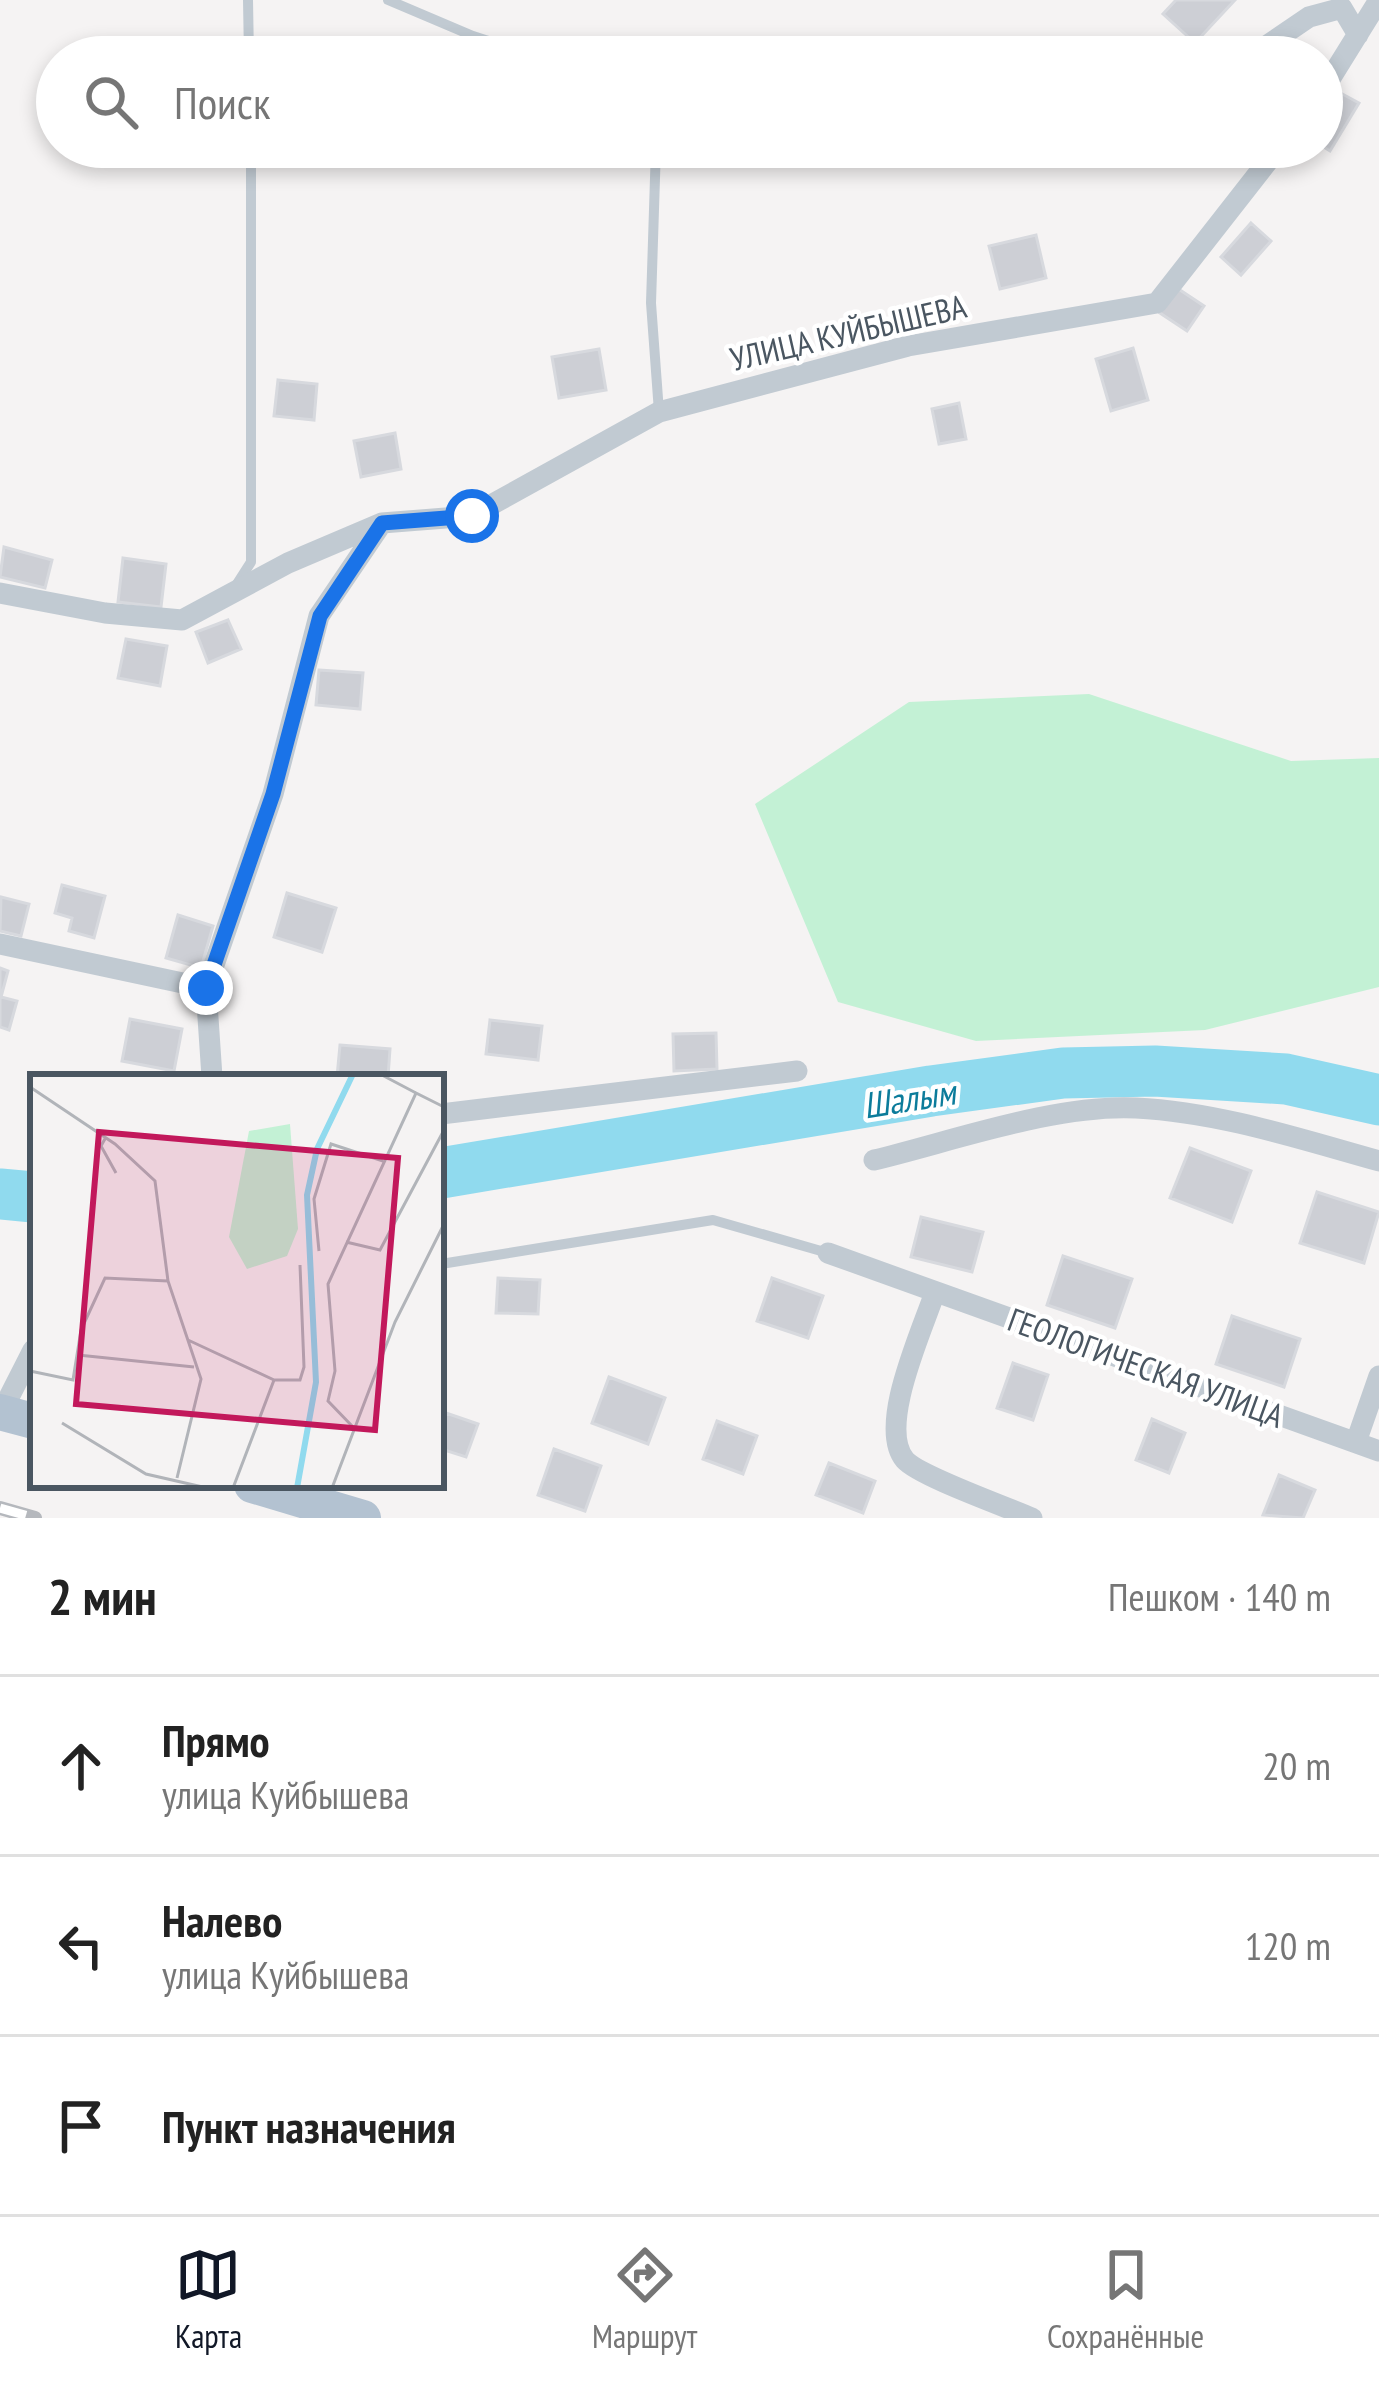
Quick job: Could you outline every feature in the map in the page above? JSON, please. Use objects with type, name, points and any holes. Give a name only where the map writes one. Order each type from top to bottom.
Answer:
[{"type":"main road","points":[[262,1488],[363,1518]]},
{"type":"street","points":[[1343,59],[1379,0]]},
{"type":"street","points":[[1281,36],[1309,17],[1342,8],[1358,35]]},
{"type":"street","name":"УЛИЦА КУЙБЫШЕВА","points":[[0,593],[106,613],[182,620],[288,562],[382,523],[472,516],[659,412],[908,346],[1156,303],[1262,168]]},
{"type":"street","points":[[212,1074],[206,988],[273,794],[320,616],[382,523]]},
{"type":"street","points":[[0,944],[206,988]]},
{"type":"street","points":[[444,1114],[797,1072]]},
{"type":"street","points":[[874,1160],[1075,1112],[1135,1108],[1231,1121],[1379,1161]]},
{"type":"street","name":"ГЕОЛОГИЧЕСКАЯ УЛИЦА","points":[[828,1253],[1379,1451]]},
{"type":"street","points":[[935,1292],[898,1406],[893,1441],[908,1464],[1032,1518]]},
{"type":"street","points":[[1,1413],[30,1356]]},
{"type":"street","points":[[1356,1442],[1379,1376]]},
{"type":"lane","points":[[248,0],[249,36]]},
{"type":"lane","points":[[388,0],[473,36]]},
{"type":"lane","points":[[230,595],[250,562],[251,168]]},
{"type":"lane","points":[[655,168],[651,303],[659,412]]},
{"type":"lane","points":[[444,1264],[713,1220],[828,1253]]},
{"type":"green space","points":[[1089,694],[1291,761],[1379,758],[1379,987],[1205,1030],[976,1041],[838,1002],[755,804],[909,702]]},
{"type":"building","points":[[1176,0],[1235,0],[1202,36],[1187,36],[1163,14]]},
{"type":"building","points":[[1343,94],[1359,103],[1343,129]]},
{"type":"building","points":[[1251,223],[1271,241],[1241,275],[1221,257]]},
{"type":"building","points":[[1036,235],[1046,278],[1000,289],[989,246]]},
{"type":"building","points":[[1177,288],[1204,306],[1187,331],[1160,313]]},
{"type":"building","points":[[1133,348],[1148,400],[1111,411],[1096,359]]},
{"type":"building","points":[[599,349],[606,390],[559,398],[552,357]]},
{"type":"building","points":[[278,380],[317,384],[314,420],[274,416]]},
{"type":"building","points":[[959,403],[966,439],[939,444],[932,409]]},
{"type":"building","points":[[395,433],[401,469],[361,477],[354,441]]},
{"type":"building","points":[[4,547],[52,560],[45,588],[0,577]]},
{"type":"building","points":[[123,558],[166,564],[161,607],[118,602]]},
{"type":"building","points":[[228,620],[241,649],[208,663],[196,632]]},
{"type":"building","points":[[126,639],[167,646],[160,686],[118,678]]},
{"type":"building","points":[[319,670],[363,673],[360,709],[316,705]]},
{"type":"building","points":[[62,885],[105,896],[94,938],[69,931],[72,918],[55,913]]},
{"type":"building","points":[[287,893],[336,908],[322,952],[274,937]]},
{"type":"building","points":[[1,897],[29,904],[21,936],[0,931]]},
{"type":"building","points":[[178,915],[213,926],[201,968],[166,958]]},
{"type":"building","points":[[0,968],[8,971],[1,997],[17,1001],[9,1030],[0,1027]]},
{"type":"building","points":[[130,1019],[182,1029],[174,1071],[122,1061]]},
{"type":"building","points":[[490,1020],[542,1026],[538,1060],[486,1054]]},
{"type":"building","points":[[716,1033],[717,1069],[674,1071],[673,1034]]},
{"type":"building","points":[[340,1045],[390,1049],[388,1074],[337,1074]]},
{"type":"building","points":[[1190,1148],[1251,1171],[1232,1222],[1170,1198]]},
{"type":"building","points":[[1317,1192],[1379,1212],[1364,1263],[1300,1243]]},
{"type":"building","points":[[921,1217],[983,1232],[972,1272],[911,1257]]},
{"type":"building","points":[[1063,1256],[1132,1279],[1115,1328],[1047,1305]]},
{"type":"building","points":[[498,1278],[540,1280],[538,1314],[496,1313]]},
{"type":"building","points":[[772,1278],[823,1296],[808,1338],[757,1321]]},
{"type":"building","points":[[1232,1316],[1300,1339],[1284,1387],[1216,1364]]},
{"type":"building","points":[[1013,1363],[1048,1375],[1033,1420],[997,1408]]},
{"type":"building","points":[[609,1377],[665,1398],[648,1444],[592,1423]]},
{"type":"building","points":[[446,1413],[478,1424],[466,1457],[444,1450]]},
{"type":"building","points":[[1152,1419],[1185,1433],[1169,1473],[1136,1460]]},
{"type":"building","points":[[717,1421],[757,1436],[743,1474],[703,1459]]},
{"type":"building","points":[[554,1449],[601,1466],[585,1511],[538,1495]]},
{"type":"building","points":[[829,1463],[875,1481],[863,1513],[816,1495]]},
{"type":"building","points":[[1279,1475],[1315,1490],[1303,1518],[1263,1515]]},
{"type":"waterway","name":"Шалым","points":[[444,1172],[1063,1073],[1155,1071],[1286,1079],[1379,1100]]},
{"type":"waterway","name":"Шалым","points":[[0,1194],[30,1197]]},
{"type":"railway","points":[[0,1508],[35,1518]]},
{"type":"route","points":[[206,988],[273,794],[320,616],[382,523],[472,516]]}]
